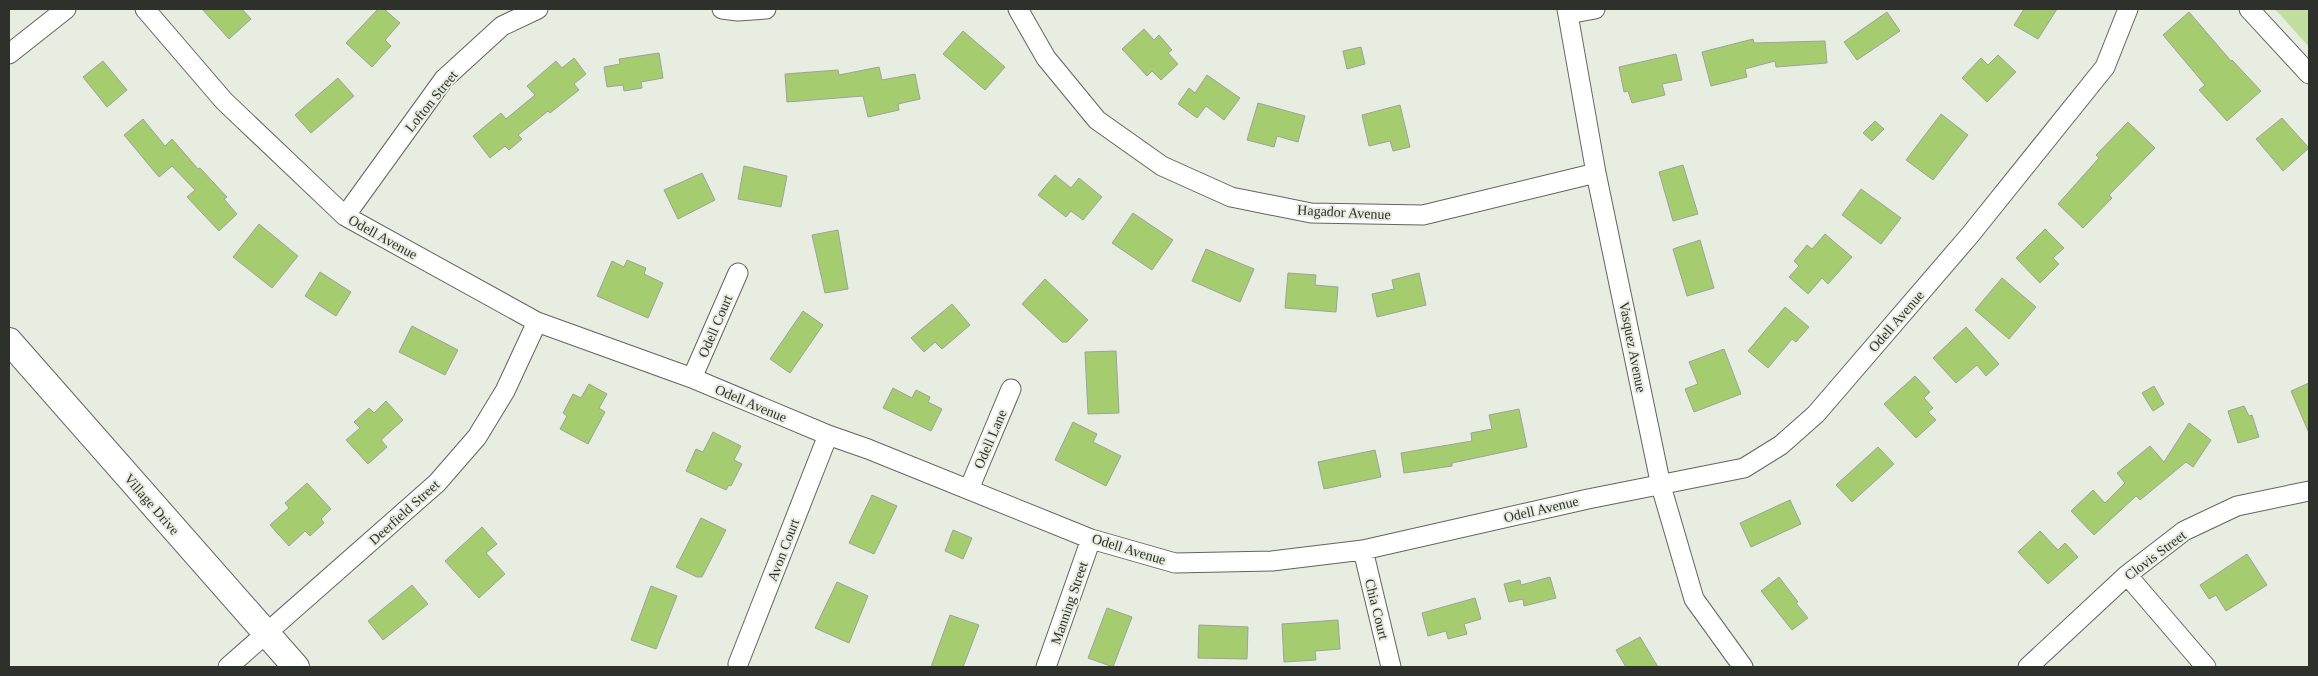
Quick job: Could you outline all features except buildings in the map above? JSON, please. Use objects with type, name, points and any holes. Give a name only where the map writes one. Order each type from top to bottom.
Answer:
[{"type":"main road","name":"Village Drive","points":[[9,341],[296,667]]},
{"type":"street","points":[[9,54],[66,9]]},
{"type":"street","name":"Odell Avenue","points":[[146,9],[224,101],[345,216],[537,322],[692,378],[828,436],[868,449],[1091,539],[1175,563],[1272,561],[1363,550],[1588,499],[1744,468],[1782,445],[1816,414],[1970,235],[2105,67],[2128,9]]},
{"type":"street","name":"Lofton Street","points":[[345,216],[444,80],[502,26],[538,9]]},
{"type":"street","points":[[722,9],[738,11],[766,9]]},
{"type":"street","name":"Hagador Avenue","points":[[1018,9],[1046,58],[1098,120],[1162,166],[1231,197],[1311,213],[1423,215],[1596,173]]},
{"type":"street","points":[[1568,12],[1595,9]]},
{"type":"street","points":[[2249,9],[2309,74]]},
{"type":"street","name":"Vasquez Avenue","points":[[1568,12],[1596,173],[1661,486],[1694,599],[1744,667]]},
{"type":"street","name":"Odell Court","points":[[692,378],[738,273]]},
{"type":"street","name":"Deerfield Street","points":[[228,667],[437,483],[478,437],[505,391],[537,322]]},
{"type":"street","name":"Odell Lane","points":[[969,489],[1011,389]]},
{"type":"street","name":"Avon Court","points":[[738,664],[828,436]]},
{"type":"street","name":"Clovis Street","points":[[2028,667],[2127,575],[2184,531],[2237,506],[2309,491]]},
{"type":"street","name":"Manning Street","points":[[1046,667],[1091,539]]},
{"type":"street","name":"Chia Court","points":[[1363,550],[1391,667]]},
{"type":"street","points":[[2127,575],[2206,667]]},
{"type":"green space","points":[[2275,9],[2309,9],[2309,47]]}]
